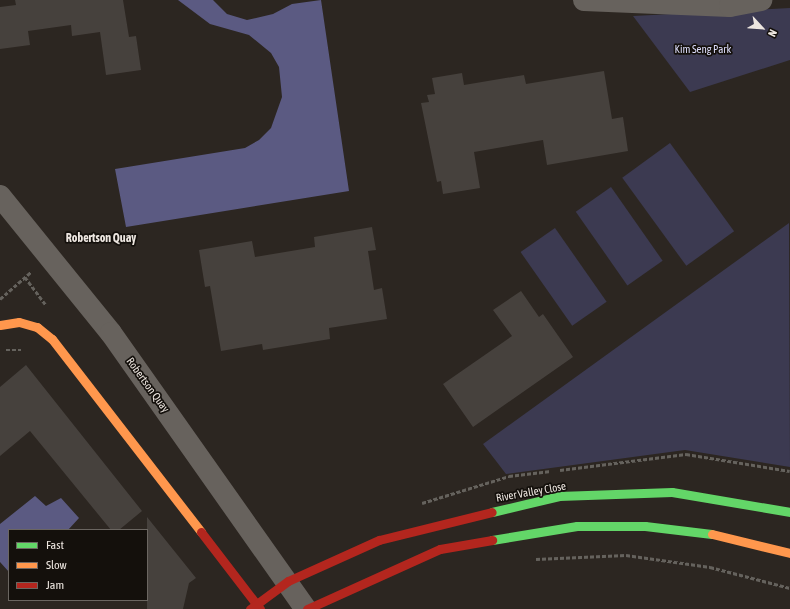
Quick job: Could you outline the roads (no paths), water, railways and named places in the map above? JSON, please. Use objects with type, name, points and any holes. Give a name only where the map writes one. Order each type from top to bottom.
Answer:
[{"type":"street","points":[[584,0],[729,3],[760,0]]},
{"type":"street","name":"Robertson Quay","points":[[0,196],[111,333],[288,581],[306,609]]},
{"type":"street","points":[[0,325],[19,322],[37,327],[52,339],[256,607]]},
{"type":"street","name":"River Valley Close","points":[[256,607],[288,581],[379,540],[559,496],[672,492],[790,512]]},
{"type":"street","points":[[306,609],[440,549],[577,526],[645,526],[716,534],[790,553]]},
{"type":"water","points":[[178,0],[213,0],[227,14],[247,20],[273,14],[292,4],[321,0],[349,191],[126,227],[115,169],[245,148],[259,140],[271,128],[282,97],[279,67],[271,53],[249,35],[210,24]]},
{"type":"water","points":[[35,496],[46,506],[61,498],[79,518],[69,529],[8,529],[8,571],[0,562],[0,524]]},
{"type":"district","name":"Robertson Quay","points":[[101,239]]},
{"type":"park label","name":"Kim Seng Park","points":[[703,49]]}]
